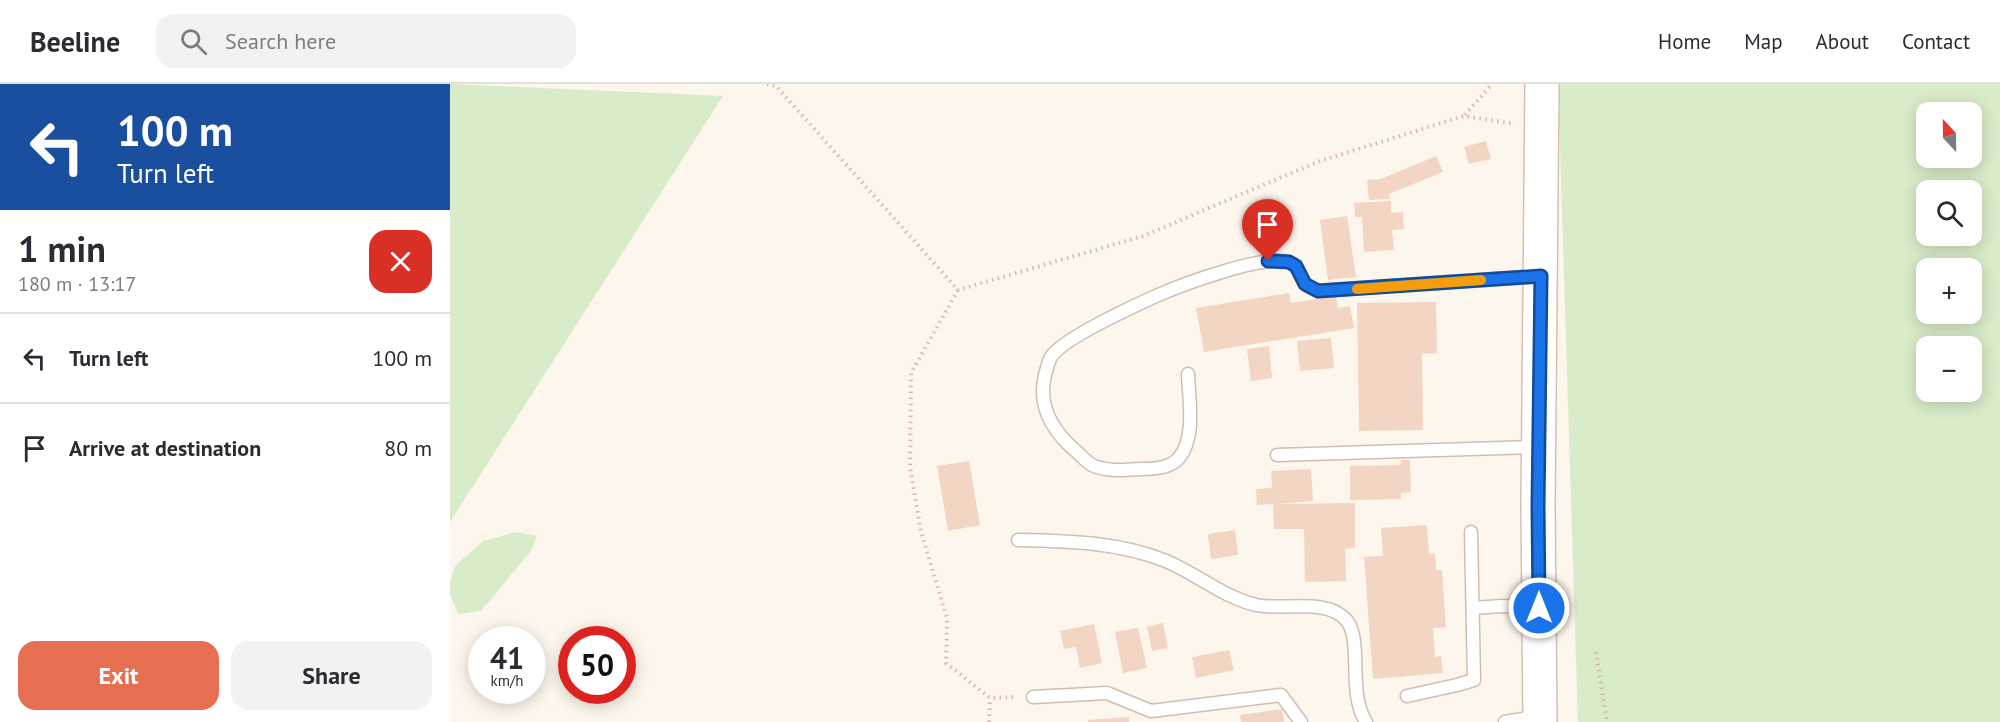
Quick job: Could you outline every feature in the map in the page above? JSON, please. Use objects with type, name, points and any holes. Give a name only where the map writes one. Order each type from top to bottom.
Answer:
[{"type":"main road","points":[[1540,719],[1539,447],[1542,84]]},
{"type":"lane","points":[[1188,374],[1189,436],[1180,457],[1170,466],[1146,470],[1111,470],[1091,464],[1064,441],[1046,412],[1042,388],[1051,357],[1057,351],[1097,324],[1158,295],[1249,265],[1268,261],[1289,262],[1296,266],[1305,284],[1318,291],[1541,276]]},
{"type":"lane","points":[[1277,455],[1539,447]]},
{"type":"lane","points":[[1407,696],[1474,680],[1471,532]]},
{"type":"lane","points":[[1018,540],[1102,544],[1166,561],[1223,593],[1256,605],[1290,608],[1317,607],[1336,611],[1353,630],[1355,685],[1359,711],[1366,722]]},
{"type":"lane","points":[[1473,608],[1502,606],[1539,608]]},
{"type":"lane","points":[[1032,697],[1107,693],[1150,716],[1281,695],[1301,722]]},
{"type":"lane","points":[[1505,722],[1540,719]]},
{"type":"path","points":[[767,84],[776,86],[958,290]]},
{"type":"path","points":[[1464,116],[1492,84]]},
{"type":"path","points":[[1032,697],[990,698],[946,663],[947,618],[921,532],[910,467],[911,373],[958,290],[1143,237],[1320,161],[1464,116],[1543,128]]},
{"type":"path","points":[[1596,652],[1607,722]]},
{"type":"path","points":[[989,722],[990,698]]},
{"type":"green space","points":[[450,84],[723,96],[450,522]]},
{"type":"green space","points":[[1558,84],[2000,84],[2000,722],[1578,722]]},
{"type":"green space","points":[[515,532],[537,536],[531,551],[481,611],[458,614],[450,594],[450,582],[455,566],[483,541]]},
{"type":"building","points":[[1486,141],[1491,159],[1469,164],[1464,147]]},
{"type":"building","points":[[1436,156],[1443,172],[1389,194],[1390,199],[1369,200],[1367,180],[1381,179]]},
{"type":"building","points":[[1391,201],[1391,213],[1403,212],[1404,229],[1392,230],[1394,250],[1364,252],[1362,217],[1355,217],[1354,203]]},
{"type":"building","points":[[1347,216],[1356,277],[1328,280],[1320,220]]},
{"type":"building","points":[[1289,293],[1291,303],[1336,296],[1338,308],[1350,306],[1354,328],[1204,352],[1196,308]]},
{"type":"building","points":[[1436,302],[1437,353],[1422,354],[1423,430],[1359,431],[1357,303]]},
{"type":"building","points":[[1331,338],[1334,368],[1300,371],[1297,341]]},
{"type":"building","points":[[1269,346],[1272,378],[1251,381],[1247,349]]},
{"type":"building","points":[[1401,460],[1410,460],[1411,492],[1401,493],[1401,499],[1350,500],[1350,466],[1400,465]]},
{"type":"building","points":[[969,461],[980,525],[948,531],[937,466]]},
{"type":"building","points":[[1311,469],[1313,501],[1278,504],[1355,503],[1355,548],[1345,549],[1346,581],[1305,582],[1304,529],[1274,529],[1273,504],[1257,505],[1256,489],[1272,488],[1271,471]]},
{"type":"building","points":[[1427,525],[1429,554],[1435,553],[1436,570],[1442,570],[1446,627],[1433,628],[1435,657],[1441,656],[1443,673],[1373,679],[1364,557],[1383,556],[1381,528]]},
{"type":"building","points":[[1235,530],[1238,555],[1211,559],[1208,534]]},
{"type":"building","points":[[1163,623],[1168,648],[1152,651],[1147,627]]},
{"type":"building","points":[[1094,624],[1102,663],[1080,668],[1076,647],[1064,649],[1060,631]]},
{"type":"building","points":[[1138,628],[1147,668],[1123,673],[1115,632]]},
{"type":"building","points":[[1229,650],[1234,670],[1196,678],[1192,657]]},
{"type":"building","points":[[1282,709],[1284,722],[1241,722],[1240,715]]},
{"type":"building","points":[[1129,717],[1129,722],[1088,722],[1088,720]]},
{"type":"slow traffic","points":[[1357,289],[1481,280]]},
{"type":"route","points":[[1268,261],[1289,262],[1296,266],[1305,284],[1318,291],[1541,276],[1539,608]]}]
